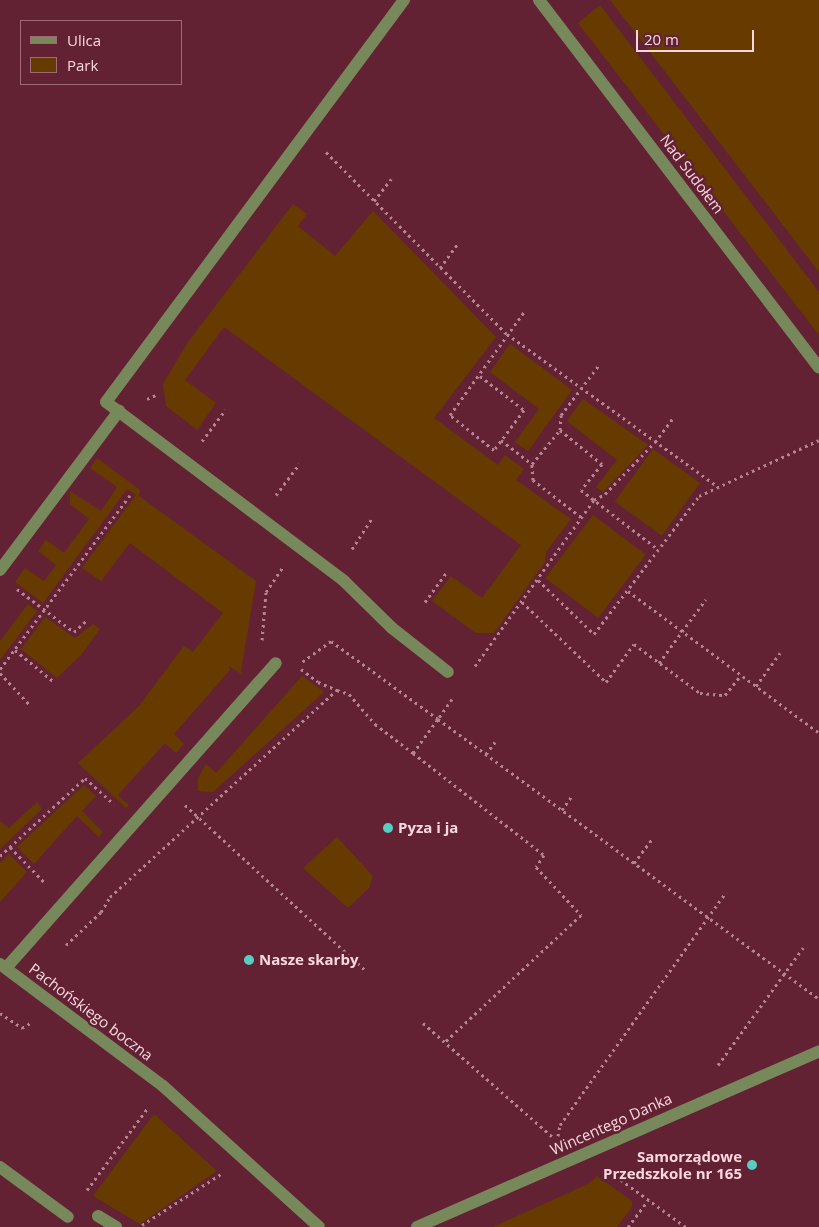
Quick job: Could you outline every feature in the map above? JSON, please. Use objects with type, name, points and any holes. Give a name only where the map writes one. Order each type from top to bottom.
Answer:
[{"type":"street","points":[[404,0],[106,402],[344,581],[392,628],[448,672]]},
{"type":"street","name":"Nad Sudołem","points":[[539,0],[819,367]]},
{"type":"street","points":[[0,570],[119,411]]},
{"type":"street","points":[[3,966],[64,903],[276,663]]},
{"type":"street","name":"Pachońskiego boczna","points":[[3,966],[163,1086],[319,1227]]},
{"type":"street","name":"Wincentego Danka","points":[[416,1227],[819,1051]]},
{"type":"street","points":[[0,1167],[68,1217]]},
{"type":"street","points":[[98,1216],[116,1227]]},
{"type":"path","points":[[326,152],[507,334],[718,487]]},
{"type":"path","points":[[374,201],[391,179]]},
{"type":"path","points":[[440,268],[457,245]]},
{"type":"path","points":[[480,376],[524,410],[494,450],[450,415],[480,376],[507,334],[524,312]]},
{"type":"path","points":[[581,517],[533,480],[532,464],[560,430],[561,415],[599,365]]},
{"type":"path","points":[[201,441],[225,410]]},
{"type":"path","points":[[413,753],[594,500],[605,494],[656,442],[672,418]]},
{"type":"path","points":[[560,430],[602,464],[581,490],[659,550]]},
{"type":"path","points":[[501,440],[532,464]]},
{"type":"path","points":[[538,580],[594,634],[699,496],[819,440]]},
{"type":"path","points":[[276,495],[299,464]]},
{"type":"path","points":[[0,669],[130,495]]},
{"type":"path","points":[[352,549],[372,518]]},
{"type":"path","points":[[266,592],[284,565]]},
{"type":"path","points":[[425,602],[446,573]]},
{"type":"path","points":[[15,588],[74,632],[87,620]]},
{"type":"path","points":[[628,591],[819,733]]},
{"type":"path","points":[[659,663],[706,599]]},
{"type":"path","points":[[522,602],[606,682],[634,644],[700,693],[725,695],[741,674]]},
{"type":"path","points":[[297,666],[330,641],[819,999]]},
{"type":"path","points":[[14,650],[53,681]]},
{"type":"path","points":[[756,686],[780,653]]},
{"type":"path","points":[[304,671],[337,690],[349,694],[375,724],[544,855],[536,867],[581,915],[445,1042]]},
{"type":"path","points":[[448,672],[463,683]]},
{"type":"path","points":[[0,673],[29,704]]},
{"type":"path","points":[[63,947],[101,912],[110,897],[337,690]]},
{"type":"path","points":[[486,754],[495,742]]},
{"type":"path","points":[[0,856],[85,778],[135,823]]},
{"type":"path","points":[[167,787],[366,971]]},
{"type":"path","points":[[562,810],[571,797]]},
{"type":"path","points":[[634,863],[652,839]]},
{"type":"path","points":[[10,847],[64,903]]},
{"type":"path","points":[[423,1023],[558,1141],[560,1125],[726,892]]},
{"type":"path","points":[[713,1072],[803,948]]},
{"type":"path","points":[[0,1013],[22,1028],[26,1026]]},
{"type":"path","points":[[68,1217],[145,1112]]},
{"type":"path","points":[[584,1153],[686,1227]]},
{"type":"path","points":[[140,1227],[203,1185]]},
{"type":"path","points":[[628,1227],[648,1200]]},
{"type":"green space","points":[[610,0],[819,0],[819,272]]},
{"type":"green space","points":[[600,5],[819,292],[819,335],[578,23]]},
{"type":"green space","points":[[293,204],[307,214],[298,226],[335,256],[373,211],[496,337],[434,418],[498,465],[505,455],[524,469],[516,480],[571,519],[546,552],[545,562],[494,633],[476,633],[432,601],[451,576],[482,598],[521,545],[224,327],[185,380],[216,403],[197,430],[166,406],[163,384],[188,342]]},
{"type":"green space","points":[[510,344],[572,390],[528,451],[515,442],[539,409],[490,372]]},
{"type":"green space","points":[[583,399],[648,445],[603,492],[596,487],[617,460],[567,421]]},
{"type":"green space","points":[[653,449],[700,483],[662,536],[615,502]]},
{"type":"green space","points":[[97,458],[140,490],[139,496],[256,581],[241,671],[244,676],[229,666],[230,670],[174,734],[184,744],[176,753],[165,743],[118,795],[129,805],[126,808],[78,763],[138,707],[184,646],[193,652],[223,613],[130,543],[101,581],[82,568],[136,495],[127,489],[43,603],[15,582],[25,568],[44,581],[56,565],[38,551],[46,540],[64,553],[89,519],[70,504],[70,491],[101,511],[117,487],[90,468]]},
{"type":"green space","points":[[593,515],[646,555],[598,618],[545,578]]},
{"type":"green space","points":[[28,604],[37,611],[0,660],[0,641]]},
{"type":"green space","points":[[45,617],[75,638],[93,624],[100,629],[81,655],[57,678],[21,649]]},
{"type":"green space","points":[[302,676],[324,692],[213,792],[198,791],[198,778],[206,764],[216,773]]},
{"type":"green space","points":[[84,785],[96,796],[82,811],[103,832],[99,837],[77,816],[34,864],[17,847]]},
{"type":"green space","points":[[37,802],[42,809],[0,849],[0,821],[9,828]]},
{"type":"green space","points":[[337,837],[373,876],[369,888],[348,908],[303,868]]},
{"type":"green space","points":[[9,854],[27,872],[0,902],[0,863]]},
{"type":"green space","points":[[154,1114],[217,1171],[140,1224],[93,1196]]},
{"type":"green space","points":[[597,1176],[632,1201],[632,1207],[617,1227],[493,1227],[588,1184]]},
{"type":"place","name":"Pyza i ja","points":[[388,828]]},
{"type":"place","name":"Nasze skarby","points":[[249,960]]},
{"type":"place","name":"Samorządowe Przedszkole nr 165","points":[[752,1165]]}]
